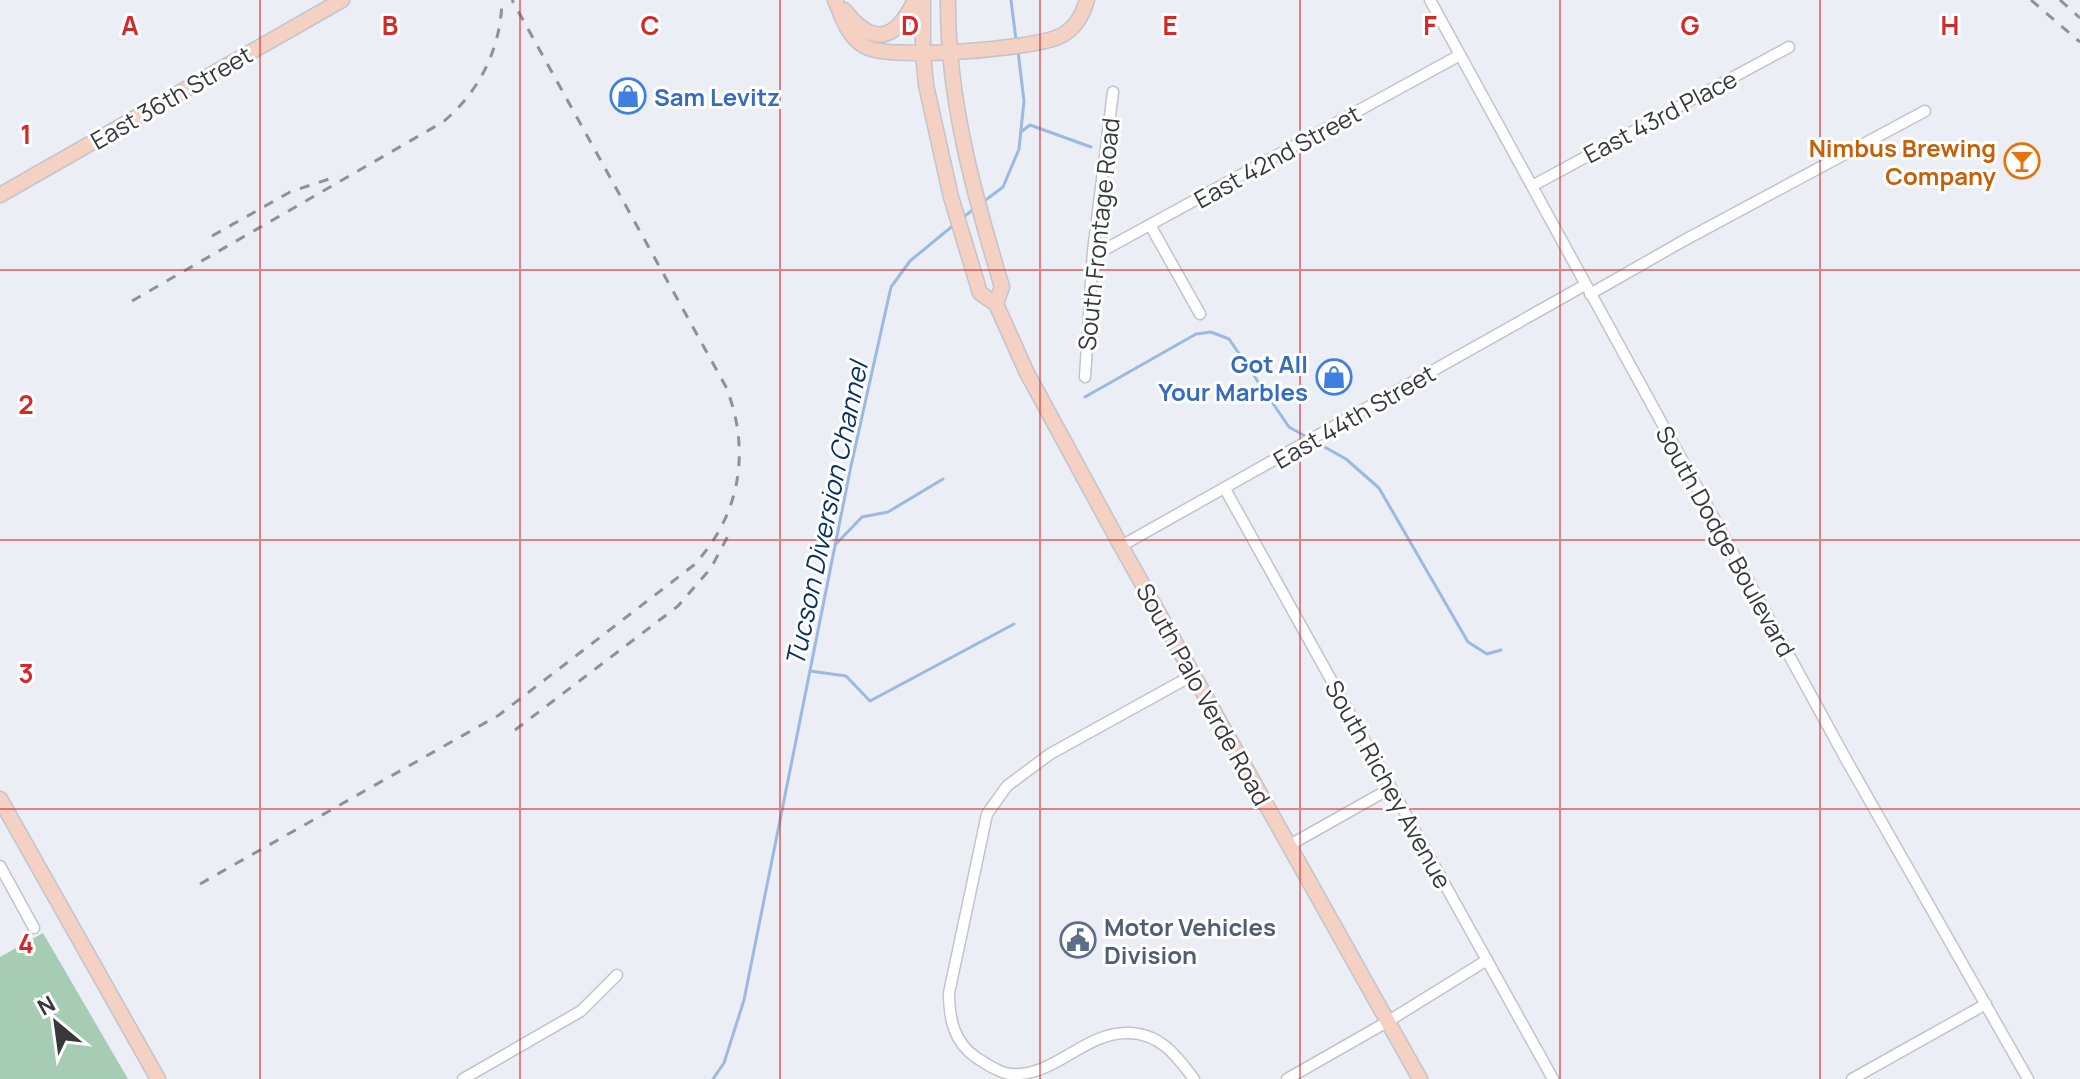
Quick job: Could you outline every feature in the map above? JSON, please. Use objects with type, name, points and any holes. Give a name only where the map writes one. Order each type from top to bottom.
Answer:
[{"type":"main road","name":"East 36th Street","points":[[0,195],[342,0]]},
{"type":"main road","points":[[836,2],[858,25],[873,33],[890,33],[902,25],[915,0]]},
{"type":"main road","name":"South Palo Verde Road","points":[[923,0],[926,85],[951,197],[980,293],[996,304],[1027,373],[1121,546],[1420,1079]]},
{"type":"main road","name":"South Palo Verde Road","points":[[948,0],[951,51],[970,173],[1002,287],[996,304]]},
{"type":"main road","points":[[836,2],[847,27],[866,48],[894,54],[1031,45],[1060,37],[1074,27],[1087,0]]},
{"type":"main road","points":[[0,799],[158,1079]]},
{"type":"street","name":"South Dodge Boulevard","points":[[1430,0],[1852,770],[2028,1079]]},
{"type":"street","name":"East 43rd Place","points":[[1532,186],[1789,47]]},
{"type":"street","name":"East 42nd Street","points":[[1093,256],[1460,55]]},
{"type":"street","name":"South Frontage Road","points":[[1085,377],[1093,256],[1113,92]]},
{"type":"street","name":"East 44th Street","points":[[1121,546],[1588,290],[1925,111]]},
{"type":"street","points":[[1150,225],[1200,314]]},
{"type":"street","name":"South Richey Avenue","points":[[1225,489],[1553,1079]]},
{"type":"street","points":[[1193,675],[1050,754],[1007,786],[987,814],[949,993],[949,1018],[958,1037],[972,1054],[1010,1075],[1040,1070],[1093,1041],[1125,1033],[1152,1037],[1172,1049],[1194,1079]]},
{"type":"street","points":[[1288,846],[1391,788]]},
{"type":"street","points":[[2,873],[34,928]]},
{"type":"street","points":[[1287,1079],[1487,960]]},
{"type":"street","points":[[463,1079],[581,1011],[617,975]]},
{"type":"street","points":[[1857,1078],[1986,1004]]},
{"type":"green space","points":[[43,933],[128,1079],[0,1079],[0,957]]},
{"type":"waterway","name":"Tucson Diversion Channel","points":[[1011,0],[1016,40]]},
{"type":"waterway","name":"Tucson Diversion Channel","points":[[983,202],[1003,187],[1019,149],[1024,101],[1018,51]]},
{"type":"waterway","points":[[1021,132],[1030,125],[1091,147]]},
{"type":"waterway","name":"Tucson Diversion Channel","points":[[961,219],[974,209]]},
{"type":"waterway","name":"Tucson Diversion Channel","points":[[713,1079],[724,1063],[744,1000],[851,466],[891,287],[910,261],[955,224]]},
{"type":"waterway","points":[[1085,397],[1196,334],[1211,332],[1229,339],[1289,427],[1305,436]]},
{"type":"waterway","points":[[1321,445],[1346,459],[1379,488],[1468,642],[1487,654],[1501,650]]},
{"type":"waterway","points":[[836,544],[862,517],[888,512],[943,479]]},
{"type":"waterway","points":[[810,671],[846,676],[870,701],[1014,624]]},
{"type":"railway","points":[[132,301],[443,122],[468,97],[486,67],[498,35],[502,0]]},
{"type":"railway","points":[[200,884],[499,715],[694,565],[722,525],[731,503],[737,480],[738,434],[726,387],[512,0]]},
{"type":"railway","points":[[2031,0],[2080,42]]},
{"type":"railway","points":[[2060,0],[2080,18]]},
{"type":"railway","points":[[212,236],[290,192],[338,176]]},
{"type":"railway","points":[[515,730],[678,606],[711,568],[730,532]]},
{"type":"place","name":"Sam Levitz","points":[[628,96]]},
{"type":"place","name":"Nimbus Brewing Company","points":[[2022,161]]},
{"type":"place","name":"Got All Your Marbles","points":[[1334,377]]},
{"type":"place","name":"Motor Vehicles Division","points":[[1078,940]]}]
